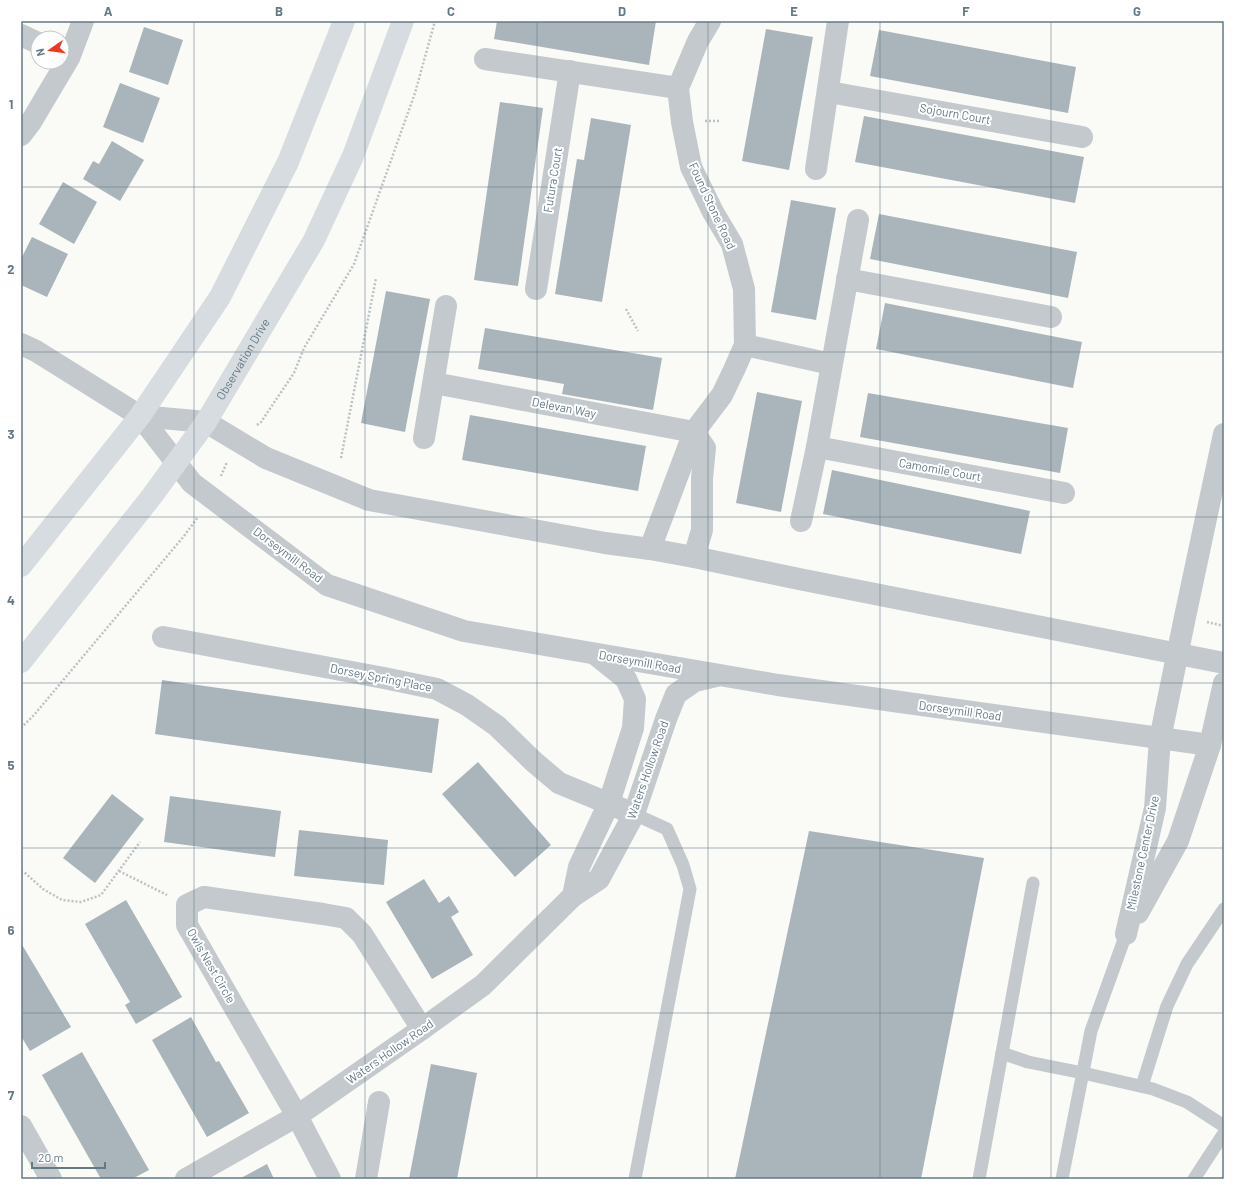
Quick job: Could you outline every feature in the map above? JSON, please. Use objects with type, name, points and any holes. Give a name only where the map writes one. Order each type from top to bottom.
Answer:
[{"type":"street","points":[[70,46],[83,21]]},
{"type":"street","points":[[21,566],[140,416],[220,297],[288,162],[344,21]]},
{"type":"street","name":"Observation Drive","points":[[21,662],[152,496],[206,422],[314,240],[353,156],[403,21]]},
{"type":"street","name":"Found Stone Road","points":[[650,549],[694,432],[722,395],[745,344],[744,289],[732,244],[691,167],[682,122],[678,88],[698,41],[710,21]]},
{"type":"street","points":[[816,169],[829,92],[838,21]]},
{"type":"street","points":[[485,59],[678,88]]},
{"type":"street","points":[[21,135],[31,122],[58,70]]},
{"type":"street","name":"Futura Court","points":[[536,289],[570,72]]},
{"type":"street","name":"Sojourn Court","points":[[829,92],[1082,137]]},
{"type":"street","points":[[800,521],[817,448],[858,220]]},
{"type":"street","points":[[847,279],[1051,317]]},
{"type":"street","points":[[424,438],[446,306]]},
{"type":"street","name":"Dorseymill Road","points":[[21,344],[36,351],[140,416],[192,483],[327,585],[464,631],[778,686],[1210,745]]},
{"type":"street","points":[[745,344],[831,364]]},
{"type":"street","name":"Delevan Way","points":[[434,383],[694,432]]},
{"type":"street","name":"Dorseymill Road","points":[[140,416],[206,422],[266,458],[369,500],[605,543],[694,557],[807,581],[1224,662]]},
{"type":"street","points":[[694,432],[705,448],[702,478],[702,530],[694,557]]},
{"type":"street","name":"Milestone Center Drive","points":[[1126,934],[1155,808],[1160,738],[1177,653],[1219,485],[1224,434]]},
{"type":"street","name":"Camomile Court","points":[[817,448],[1064,493]]},
{"type":"street","name":"Dorsey Spring Place","points":[[163,636],[384,678],[437,690],[468,705],[497,726],[533,761],[559,783],[634,814]]},
{"type":"street","points":[[573,896],[579,867],[609,803],[633,728],[635,699],[626,679],[595,654]]},
{"type":"street","name":"Waters Hollow Road","points":[[186,1179],[297,1116],[422,1030],[483,984],[573,896],[599,879],[634,814],[676,694],[695,681],[718,675]]},
{"type":"street","name":"Milestone Center Drive","points":[[1126,934],[1178,841],[1210,745],[1224,683]]},
{"type":"street","points":[[187,905],[204,897],[346,918],[362,934],[422,1030]]},
{"type":"street","name":"Owls Nest Circle","points":[[187,905],[187,925],[297,1116],[330,1179]]},
{"type":"street","points":[[366,1179],[379,1102]]},
{"type":"street","points":[[21,1126],[51,1179]]},
{"type":"lane","points":[[634,814],[667,830],[683,865],[690,889],[635,1179]]},
{"type":"lane","points":[[979,1179],[1033,883]]},
{"type":"lane","points":[[1142,1086],[1167,1006],[1187,964],[1224,910]]},
{"type":"lane","points":[[1062,1179],[1091,1031],[1126,934]]},
{"type":"lane","points":[[1002,1053],[1028,1062],[1154,1089],[1187,1102],[1224,1126]]},
{"type":"lane","points":[[1194,1179],[1224,1133]]},
{"type":"path","points":[[21,728],[34,716],[184,536],[211,497],[237,440],[261,422],[294,373],[304,348],[354,264],[415,93],[435,21]]},
{"type":"path","points":[[341,458],[376,278]]},
{"type":"path","points":[[626,309],[638,331]]},
{"type":"path","points":[[21,872],[24,872],[43,889],[62,900],[81,902],[101,895],[140,842]]},
{"type":"path","points":[[119,871],[187,905]]},
{"type":"building","points":[[497,21],[656,21],[649,65],[494,39]]},
{"type":"building","points":[[144,27],[183,40],[168,85],[129,72]]},
{"type":"building","points":[[766,29],[813,37],[789,170],[742,161]]},
{"type":"building","points":[[879,30],[1076,67],[1068,113],[870,76]]},
{"type":"building","points":[[120,83],[160,98],[143,143],[103,127]]},
{"type":"building","points":[[500,102],[543,108],[518,286],[474,280]]},
{"type":"building","points":[[864,116],[1084,157],[1075,203],[855,162]]},
{"type":"building","points":[[591,118],[631,125],[602,302],[555,294],[577,159],[584,160]]},
{"type":"building","points":[[112,141],[144,160],[120,201],[83,179],[93,161],[99,164]]},
{"type":"building","points":[[63,182],[97,202],[74,244],[39,224]]},
{"type":"building","points":[[791,200],[836,208],[816,320],[771,312]]},
{"type":"building","points":[[879,214],[1077,252],[1068,298],[870,259]]},
{"type":"building","points":[[32,237],[68,254],[47,297],[21,285],[21,259]]},
{"type":"building","points":[[386,291],[430,299],[405,432],[361,423]]},
{"type":"building","points":[[885,303],[1082,342],[1073,388],[876,349]]},
{"type":"building","points":[[485,328],[662,358],[653,410],[562,394],[564,384],[478,369]]},
{"type":"building","points":[[757,392],[802,401],[781,512],[736,503]]},
{"type":"building","points":[[868,393],[1068,428],[1060,473],[860,437]]},
{"type":"building","points":[[470,415],[646,446],[638,491],[462,460]]},
{"type":"building","points":[[832,470],[1030,511],[1021,554],[823,514]]},
{"type":"building","points":[[162,680],[439,719],[432,773],[155,734]]},
{"type":"building","points":[[478,762],[551,845],[515,877],[442,794]]},
{"type":"building","points":[[112,794],[144,819],[95,883],[63,858]]},
{"type":"building","points":[[170,796],[281,811],[275,857],[164,842]]},
{"type":"building","points":[[299,830],[388,840],[384,885],[294,876]]},
{"type":"building","points":[[809,831],[984,858],[921,1179],[735,1179]]},
{"type":"building","points":[[424,879],[439,903],[449,896],[459,912],[451,917],[473,955],[432,979],[386,902]]},
{"type":"building","points":[[126,900],[182,997],[136,1024],[125,1005],[130,1002],[85,924]]},
{"type":"building","points":[[21,943],[71,1027],[30,1051],[21,1036]]},
{"type":"building","points":[[191,1017],[216,1062],[219,1061],[249,1113],[207,1137],[152,1040]]},
{"type":"building","points":[[82,1052],[149,1170],[132,1179],[101,1179],[42,1075]]},
{"type":"building","points":[[431,1064],[477,1073],[457,1179],[409,1179]]},
{"type":"building","points":[[267,1164],[274,1179],[239,1179]]}]
